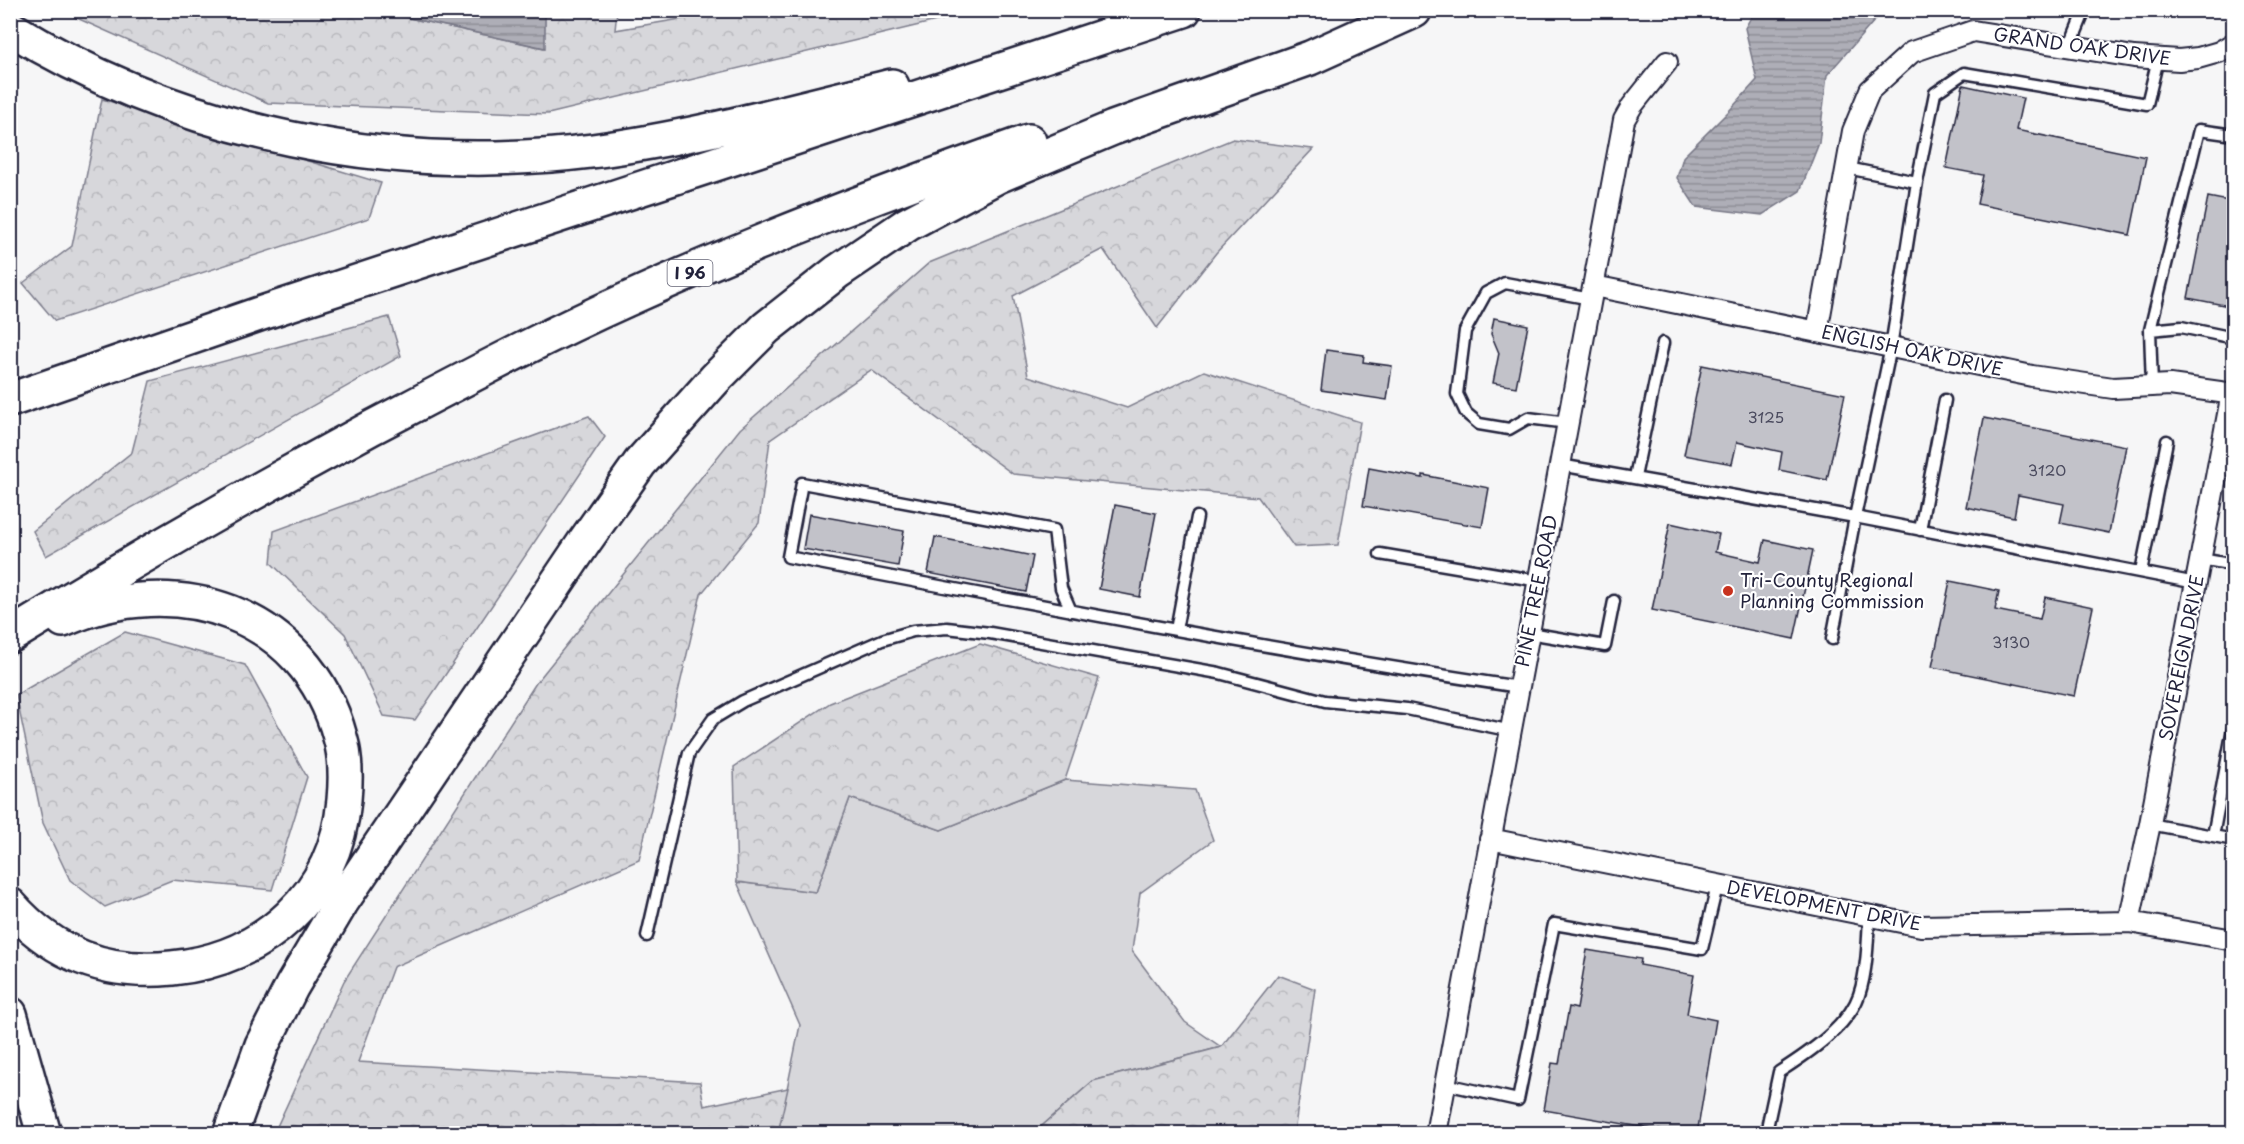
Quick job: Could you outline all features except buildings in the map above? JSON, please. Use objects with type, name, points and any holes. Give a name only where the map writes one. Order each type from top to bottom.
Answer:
[{"type":"highway","points":[[10,400],[259,314],[1184,10]]},
{"type":"highway","points":[[230,1134],[262,1045],[292,986],[341,903],[585,540],[640,463],[715,379],[766,328],[837,272],[908,224],[998,176],[1113,128],[1311,58],[1415,11]]},
{"type":"highway","name":"I 96","points":[[10,636],[127,564],[293,471],[510,356],[626,300],[907,184],[1415,11]]},
{"type":"highway","points":[[10,28],[51,53],[123,87],[207,118],[302,142],[405,156],[496,158],[591,151],[688,135],[1107,36]]},
{"type":"highway","points":[[10,646],[77,614],[117,602],[137,599],[181,599],[220,607],[262,628],[303,665],[334,717],[344,753],[345,774],[344,807],[338,838],[324,872],[314,888],[279,926],[263,938],[232,954],[199,965],[164,969],[143,970],[105,965],[74,956],[59,948],[32,927],[10,905]]},
{"type":"highway","points":[[10,1014],[44,1134]]},
{"type":"street","name":"GRAND OAK DRIVE","points":[[1817,332],[1853,131],[1870,90],[1912,52],[1973,32],[2158,59],[2179,60],[2219,52],[2234,43]]},
{"type":"street","name":"PINE TREE ROAD","points":[[1436,1134],[1624,120],[1632,106],[1667,62]]},
{"type":"street","name":"ENGLISH OAK DRIVE","points":[[1592,293],[1817,332],[2043,378],[2113,388],[2170,385],[2233,393]]},
{"type":"street","name":"SOVEREIGN DRIVE","points":[[2129,922],[2233,393]]},
{"type":"street","name":"DEVELOPMENT DRIVE","points":[[1490,839],[1921,926],[2129,922],[2234,940]]},
{"type":"lane","points":[[2070,47],[2085,11]]},
{"type":"lane","points":[[1832,639],[1891,347],[1917,182],[1935,93],[1964,73],[2147,104],[2158,59]]},
{"type":"lane","points":[[2152,386],[2150,330],[2199,130],[2234,135]]},
{"type":"lane","points":[[1846,168],[1917,182]]},
{"type":"lane","points":[[1568,423],[1528,418],[1509,429],[1479,424],[1466,413],[1457,394],[1465,332],[1486,293],[1505,284],[1592,293]]},
{"type":"lane","points":[[2150,330],[2181,327],[2234,338]]},
{"type":"lane","points":[[1635,477],[1663,343]]},
{"type":"lane","points":[[1920,530],[1945,400]]},
{"type":"lane","points":[[2141,572],[2167,441]]},
{"type":"lane","points":[[1560,465],[1855,517],[2196,583]]},
{"type":"lane","points":[[1071,611],[1060,588],[1054,530],[802,483],[788,557],[1071,611],[1176,630],[1519,687]]},
{"type":"lane","points":[[1176,630],[1197,517]]},
{"type":"lane","points":[[1380,554],[1539,581]]},
{"type":"lane","points":[[2201,559],[2234,565]]},
{"type":"lane","points":[[1529,633],[1605,646],[1614,601]]},
{"type":"lane","points":[[646,936],[689,753],[713,718],[743,701],[871,645],[913,631],[947,628],[990,633],[1219,673],[1325,701],[1407,709],[1512,731]]},
{"type":"lane","points":[[2213,836],[2234,723]]},
{"type":"lane","points":[[2150,824],[2234,840]]},
{"type":"lane","points":[[1445,1084],[1518,1100],[1554,924],[1702,949],[1717,886]]},
{"type":"lane","points":[[1768,1123],[1779,1072],[1802,1057],[1841,1025],[1859,995],[1867,949],[1869,915]]},
{"type":"green space","points":[[61,11],[377,11],[544,48],[545,11],[617,11],[615,30],[728,11],[978,11],[548,114],[268,103]]},
{"type":"green space","points":[[102,99],[381,183],[369,218],[55,321],[23,283],[72,246]]},
{"type":"green space","points":[[1233,139],[1313,149],[1216,253],[1157,328],[1103,249],[1013,296],[1028,376],[1127,408],[1204,371],[1360,422],[1338,545],[1294,547],[1258,497],[1013,474],[871,370],[770,440],[759,523],[701,594],[639,860],[393,967],[358,1062],[700,1082],[704,1106],[788,1088],[778,1133],[459,1134],[408,1131],[407,1134],[274,1133],[344,981],[536,683],[740,429],[929,263]]},
{"type":"green space","points":[[389,317],[401,356],[46,556],[33,531],[132,452],[150,381]]},
{"type":"green space","points":[[589,416],[605,437],[415,720],[384,716],[345,634],[271,563],[274,531]]},
{"type":"green space","points":[[125,632],[245,665],[307,777],[272,890],[172,880],[105,907],[70,880],[43,823],[16,695]]},
{"type":"green space","points":[[980,644],[1099,678],[1065,780],[941,830],[850,798],[816,892],[737,882],[734,767],[830,703]]},
{"type":"green space","points":[[1065,780],[1195,790],[1213,840],[1140,893],[1132,951],[1185,1022],[1221,1047],[1093,1081],[1034,1133],[778,1133],[800,1025],[737,882],[816,892],[850,798],[941,830]]},
{"type":"green space","points":[[1278,975],[1315,989],[1294,1133],[1034,1133],[1093,1081],[1221,1047]]},
{"type":"shaded area","points":[[1755,10],[1892,11],[1882,12],[1827,75],[1819,143],[1800,191],[1762,215],[1696,207],[1677,178],[1683,157],[1757,80],[1745,28]]},
{"type":"shaded area","points":[[377,11],[545,11],[545,48]]},
{"type":"place","name":"Tri-County Regional Planning Commission","points":[[1728,591]]}]
